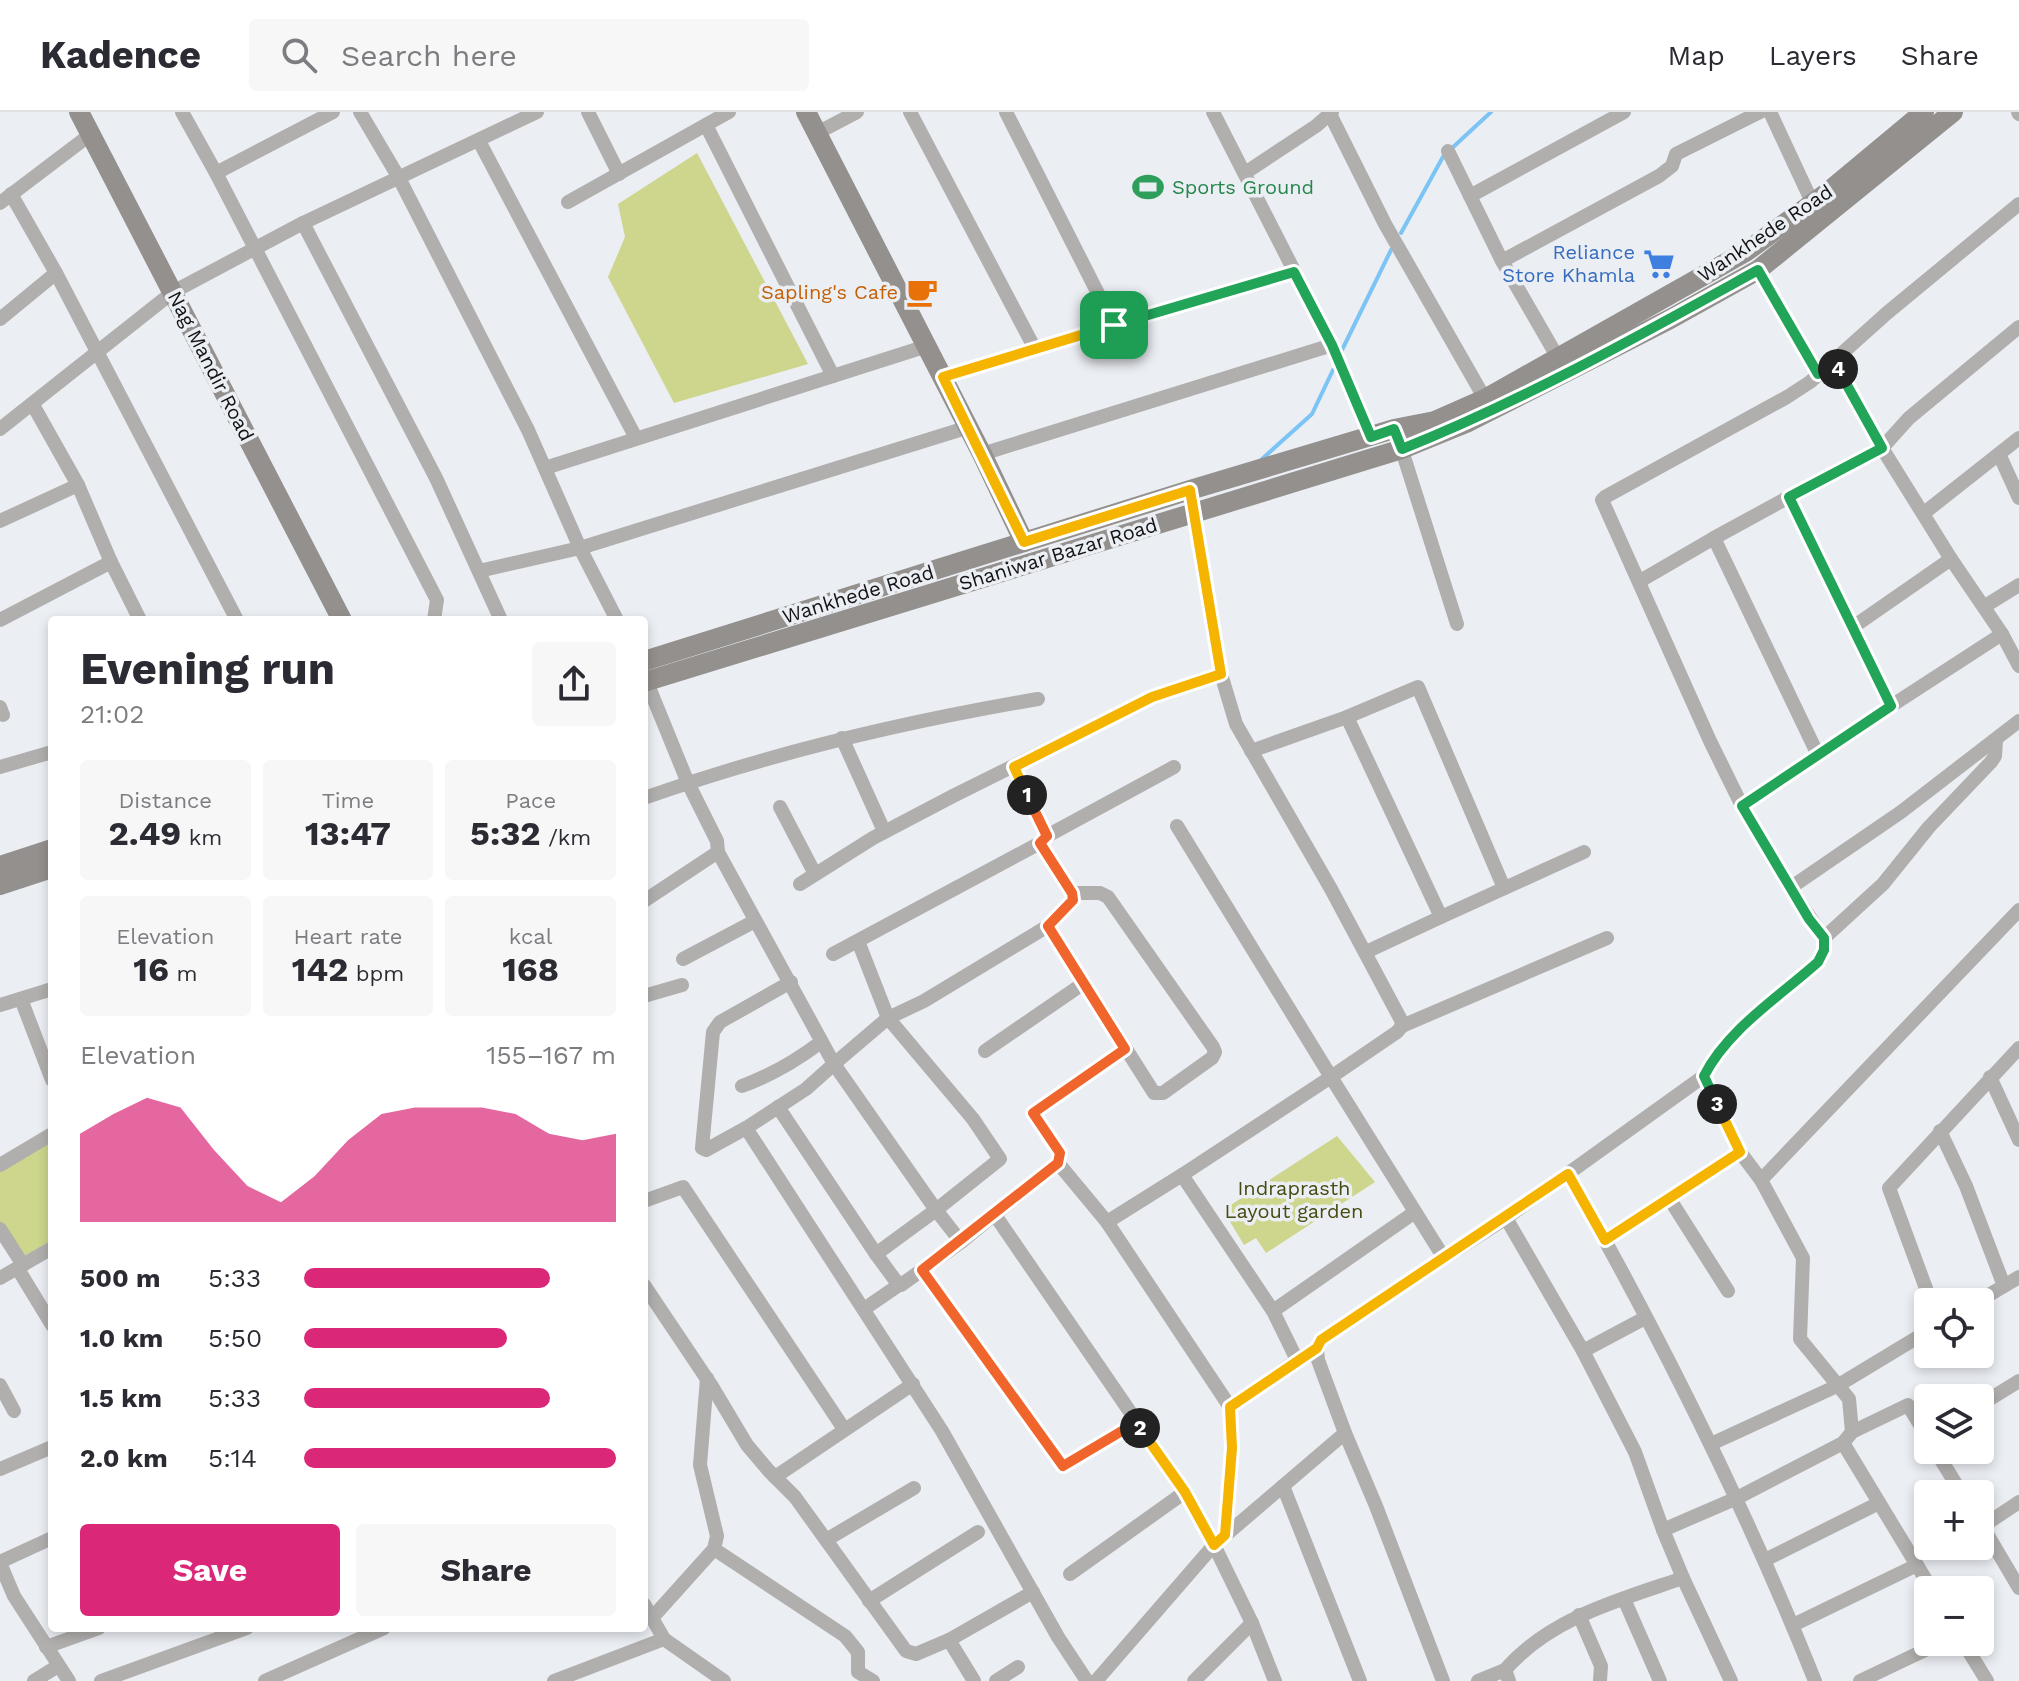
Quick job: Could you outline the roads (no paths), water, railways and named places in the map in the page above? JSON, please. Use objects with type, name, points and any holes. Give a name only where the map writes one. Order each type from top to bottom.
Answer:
[{"type":"main road","name":"Nag Mandir Road","points":[[79,112],[340,616]]},
{"type":"main road","points":[[806,112],[969,427],[1024,542]]},
{"type":"main road","name":"Wankhede Road","points":[[648,674],[1024,542],[1371,437],[1398,439],[1485,399],[1747,251],[1924,112]]},
{"type":"main road","name":"Shaniwar Bazar Road","points":[[648,674],[1194,512],[1398,439],[1466,423],[1670,319],[1758,270],[1953,112]]},
{"type":"main road","points":[[0,866],[48,850]]},
{"type":"main road","points":[[0,885],[48,869]]},
{"type":"street","points":[[182,112],[256,248],[437,600],[435,616]]},
{"type":"street","points":[[216,173],[333,112]]},
{"type":"street","points":[[360,112],[399,178],[528,430],[580,548],[615,616]]},
{"type":"street","points":[[0,429],[173,292],[303,223],[537,112]]},
{"type":"street","points":[[588,112],[619,174]]},
{"type":"street","points":[[568,202],[729,112]]},
{"type":"street","points":[[817,133],[857,112]]},
{"type":"street","points":[[910,112],[1035,349]]},
{"type":"street","points":[[1006,112],[1114,325]]},
{"type":"street","points":[[1213,112],[1332,345],[1371,437]]},
{"type":"street","points":[[1470,196],[1624,112]]},
{"type":"street","points":[[1502,261],[1659,176],[1672,166],[1676,154],[1760,112]]},
{"type":"street","points":[[1770,112],[1812,202]]},
{"type":"street","points":[[1245,173],[1313,119],[1331,113],[1385,224],[1485,399]]},
{"type":"street","points":[[706,125],[833,376]]},
{"type":"street","points":[[91,134],[6,199],[56,273],[235,616]]},
{"type":"street","points":[[479,141],[636,438]]},
{"type":"street","points":[[1448,151],[1502,261],[1558,358]]},
{"type":"street","points":[[1443,1681],[1318,1360],[1317,1348],[1321,1340],[1506,1218],[1704,1076],[1711,1061],[1749,1020],[1818,962],[1824,950],[1824,938],[1790,888],[1742,806],[1604,504],[1605,497],[1787,397],[2019,204]]},
{"type":"street","points":[[303,223],[436,478],[499,616]]},
{"type":"street","points":[[1758,270],[1818,374]]},
{"type":"street","points":[[943,377],[1294,272]]},
{"type":"street","points":[[0,319],[56,273]]},
{"type":"street","points":[[1640,581],[1882,448],[1909,418],[2019,327]]},
{"type":"street","points":[[982,454],[1332,345]]},
{"type":"street","points":[[545,468],[927,346]]},
{"type":"street","points":[[1833,361],[1882,448],[1951,559],[1985,606],[2019,666]]},
{"type":"street","points":[[33,405],[78,485],[138,616]]},
{"type":"street","points":[[479,571],[580,548],[969,427]]},
{"type":"street","points":[[1924,513],[2019,438]]},
{"type":"street","points":[[1398,439],[1457,624]]},
{"type":"street","points":[[1999,454],[2019,498]]},
{"type":"street","points":[[0,521],[78,485]]},
{"type":"street","points":[[1190,490],[1221,674],[1236,724],[1366,952],[1402,1026]]},
{"type":"street","points":[[1789,497],[1891,706]]},
{"type":"street","points":[[1714,538],[1818,755]]},
{"type":"street","points":[[1853,627],[1951,559]]},
{"type":"street","points":[[0,620],[111,562]]},
{"type":"street","points":[[1985,606],[2019,585]]},
{"type":"street","points":[[1742,806],[2002,634]]},
{"type":"street","points":[[800,884],[884,831],[1152,697],[1221,674]]},
{"type":"street","points":[[648,683],[688,783],[717,841],[718,852],[821,1042],[961,1242]]},
{"type":"street","points":[[1251,751],[1347,717],[1419,687],[1504,888]]},
{"type":"street","points":[[648,797],[842,738],[925,718],[1038,699]]},
{"type":"street","points":[[1347,717],[1441,917]]},
{"type":"street","points":[[1790,888],[1901,812],[2019,721]]},
{"type":"street","points":[[842,738],[884,831]]},
{"type":"street","points":[[1824,938],[1883,884],[1929,827],[1976,779],[1995,756],[1996,740]]},
{"type":"street","points":[[0,767],[48,753]]},
{"type":"street","points":[[791,982],[720,1022],[713,1032],[702,1148],[706,1150],[746,1128],[806,1089],[888,1018],[937,993],[1048,926],[1073,900],[1014,767]]},
{"type":"street","points":[[833,954],[1174,767]]},
{"type":"street","points":[[780,807],[815,874]]},
{"type":"street","points":[[1177,826],[1444,1258]]},
{"type":"street","points":[[648,898],[718,852]]},
{"type":"street","points":[[1366,952],[1584,852]]},
{"type":"street","points":[[1048,926],[1154,1093],[1158,1094],[1212,1058],[1215,1052],[1108,897],[1100,893],[1072,893]]},
{"type":"street","points":[[1761,1180],[2019,910]]},
{"type":"street","points":[[683,959],[755,921]]},
{"type":"street","points":[[1107,1222],[1331,1077],[1402,1026],[1607,938]]},
{"type":"street","points":[[858,941],[888,1018],[973,1119],[1000,1159],[876,1254]]},
{"type":"street","points":[[985,1051],[1084,983]]},
{"type":"street","points":[[648,995],[682,985]]},
{"type":"street","points":[[0,1005],[48,990]]},
{"type":"street","points":[[21,999],[48,1070]]},
{"type":"street","points":[[742,1086],[793,1063],[821,1042]]},
{"type":"street","points":[[1926,1288],[1889,1188],[2019,1048]]},
{"type":"street","points":[[864,1309],[961,1242],[1058,1163],[1060,1153],[1033,1113],[1125,1049]]},
{"type":"street","points":[[1704,1076],[1740,1152],[1761,1180],[1803,1258],[1800,1339],[1849,1399],[1848,1438],[1879,1503],[1924,1576]]},
{"type":"street","points":[[1990,1077],[2019,1140]]},
{"type":"street","points":[[778,1107],[899,1285]]},
{"type":"street","points":[[746,1128],[913,1384],[1087,1681]]},
{"type":"street","points":[[1940,1131],[1966,1186],[2004,1286]]},
{"type":"street","points":[[0,1165],[48,1136]]},
{"type":"street","points":[[1605,1240],[1740,1152]]},
{"type":"street","points":[[1058,1163],[1107,1222],[1230,1407],[1232,1448],[1220,1540]]},
{"type":"street","points":[[1568,1174],[1673,1365],[1765,1560],[1815,1681]]},
{"type":"street","points":[[1182,1175],[1273,1311],[1297,1360]]},
{"type":"street","points":[[648,1200],[683,1187],[844,1429]]},
{"type":"street","points":[[1669,1198],[1728,1291]]},
{"type":"street","points":[[1273,1311],[1415,1212]]},
{"type":"street","points":[[995,1215],[1220,1540],[1275,1681]]},
{"type":"street","points":[[1506,1218],[1583,1351],[1635,1452],[1683,1578],[1731,1681]]},
{"type":"street","points":[[0,1229],[48,1318]]},
{"type":"street","points":[[0,1278],[48,1250]]},
{"type":"street","points":[[922,1270],[1063,1466],[1137,1422]]},
{"type":"street","points":[[1994,1292],[2019,1277]]},
{"type":"street","points":[[648,1291],[707,1378],[747,1445],[795,1497],[906,1651],[916,1654],[949,1640],[1033,1592]]},
{"type":"street","points":[[1583,1351],[1645,1318]]},
{"type":"street","points":[[1711,1444],[1837,1386],[1914,1339]]},
{"type":"street","points":[[1230,1407],[1317,1348]]},
{"type":"street","points":[[652,1618],[714,1549],[717,1536],[700,1465],[707,1378]]},
{"type":"street","points":[[1994,1396],[2019,1381]]},
{"type":"street","points":[[775,1477],[913,1384]]},
{"type":"street","points":[[0,1385],[14,1411]]},
{"type":"street","points":[[1663,1530],[1737,1498],[1908,1405],[1914,1415]]},
{"type":"street","points":[[1096,1681],[1220,1540],[1345,1433]]},
{"type":"street","points":[[0,1469],[48,1449]]},
{"type":"street","points":[[1283,1486],[1360,1681]]},
{"type":"street","points":[[826,1540],[914,1488]]},
{"type":"street","points":[[1070,1574],[1185,1492]]},
{"type":"street","points":[[1994,1516],[2019,1502]]},
{"type":"street","points":[[1765,1560],[1879,1503]]},
{"type":"street","points":[[869,1601],[978,1532]]},
{"type":"street","points":[[48,1540],[0,1563],[5,1588],[69,1681]]},
{"type":"street","points":[[1994,1546],[2019,1588]]},
{"type":"street","points":[[714,1549],[845,1636],[858,1652],[858,1672],[873,1681]]},
{"type":"street","points":[[1793,1625],[1917,1565]]},
{"type":"street","points":[[1478,1681],[1507,1676],[1524,1649],[1579,1615],[1683,1578]]},
{"type":"street","points":[[1624,1599],[1660,1681]]},
{"type":"street","points":[[648,1611],[664,1639],[724,1681]]},
{"type":"street","points":[[1579,1615],[1601,1666],[1600,1681]]},
{"type":"street","points":[[1194,1681],[1252,1623]]},
{"type":"street","points":[[46,1647],[88,1632]]},
{"type":"street","points":[[101,1681],[236,1632]]},
{"type":"street","points":[[265,1681],[375,1632]]},
{"type":"street","points":[[554,1681],[664,1639]]},
{"type":"street","points":[[949,1640],[974,1681]]},
{"type":"street","points":[[1860,1681],[1914,1655]]},
{"type":"street","points":[[1972,1656],[1987,1681]]},
{"type":"street","points":[[34,1681],[58,1666]]},
{"type":"street","points":[[996,1681],[1018,1667]]},
{"type":"waterway","points":[[1451,149],[1491,112]]},
{"type":"waterway","points":[[1401,233],[1444,155]]},
{"type":"waterway","points":[[1342,350],[1391,250]]},
{"type":"waterway","points":[[1262,459],[1312,414],[1333,370]]},
{"type":"place","name":"Sports Ground","points":[[1148,187]]},
{"type":"place","name":"Reliance Store Khamla","points":[[1659,264]]},
{"type":"place","name":"Sapling's Cafe","points":[[922,292]]},
{"type":"park label","name":"Indraprasth Layout garden","points":[[1294,1200]]}]
